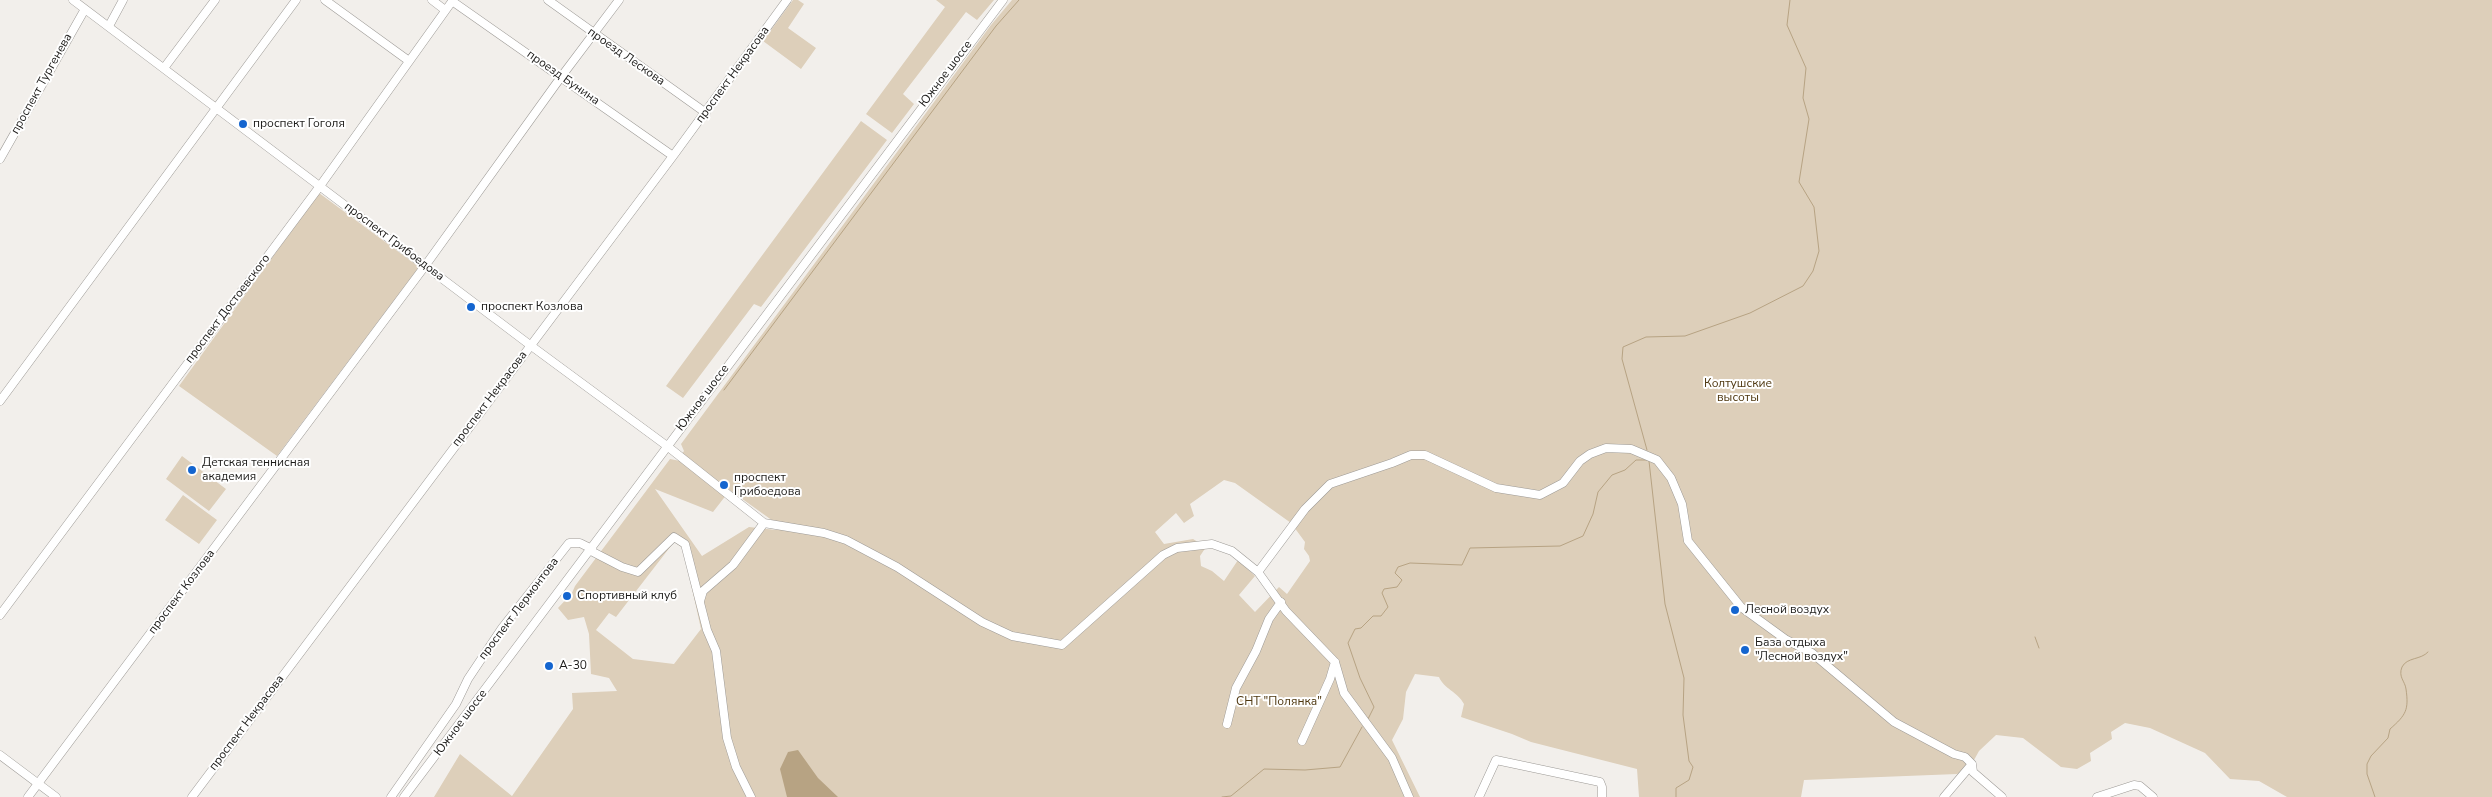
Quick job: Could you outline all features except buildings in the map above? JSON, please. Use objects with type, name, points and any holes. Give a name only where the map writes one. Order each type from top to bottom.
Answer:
[{"type":"street","name":"проспект Грибоедова","points":[[73,0],[667,446],[764,522],[824,533],[846,540],[897,567],[982,622],[1012,636],[1062,645],[1152,562],[1177,548],[1202,544],[1221,546],[1232,551],[1258,572]]},
{"type":"street","points":[[109,26],[123,0]]},
{"type":"street","points":[[164,68],[215,0]]},
{"type":"street","points":[[0,401],[296,0]]},
{"type":"street","points":[[325,0],[409,61]]},
{"type":"street","points":[[432,0],[445,10]]},
{"type":"street","name":"проезд Лескова","points":[[548,0],[594,35],[706,113]]},
{"type":"street","name":"проспект Козлова","points":[[28,797],[425,266],[619,0]]},
{"type":"street","name":"проспект Некрасова","points":[[192,797],[706,113],[787,0]]},
{"type":"street","name":"Южное шоссе","points":[[404,797],[592,550],[667,446],[1003,0]]},
{"type":"street","name":"проспект Достоевского","points":[[0,615],[320,186],[452,1]]},
{"type":"street","name":"проезд Бунина","points":[[452,1],[673,156]]},
{"type":"street","name":"проспект Тургенева","points":[[0,159],[85,9]]},
{"type":"street","points":[[1409,797],[1392,758],[1344,694],[1335,662],[1280,602],[1258,572],[1305,509],[1330,484],[1392,463],[1411,454],[1425,455],[1496,488],[1540,495],[1563,482],[1580,461],[1590,454],[1606,448],[1631,449],[1657,460],[1671,478],[1682,504],[1688,541],[1741,607],[1785,639],[1812,653],[1894,722],[1954,754],[1965,757],[1973,768],[2002,797]]},
{"type":"street","points":[[700,601],[703,591],[733,565],[764,522]]},
{"type":"street","points":[[592,550],[622,568],[638,572],[674,537],[685,544],[706,630],[716,651],[727,738],[736,767],[751,797]]},
{"type":"street","name":"проспект Лермонтова","points":[[391,797],[456,704],[468,680],[502,628],[569,543],[580,543],[592,550]]},
{"type":"street","points":[[1227,724],[1236,688],[1256,651],[1268,619],[1280,602]]},
{"type":"street","points":[[1302,741],[1330,679],[1335,662]]},
{"type":"street","points":[[0,755],[56,797]]},
{"type":"street","points":[[1479,797],[1496,760],[1600,782],[1602,797]]},
{"type":"street","points":[[1944,797],[1973,768]]},
{"type":"street","points":[[2097,797],[2134,784],[2140,786],[2153,797]]},
{"type":"green space","points":[[793,0],[798,0],[804,4],[788,28],[816,48],[801,69],[763,41]]},
{"type":"green space","points":[[936,0],[994,0],[977,20],[966,12],[903,94],[914,104],[892,133],[866,114],[945,7]]},
{"type":"green space","name":"Колтушские высоты","points":[[1012,0],[2492,0],[2492,797],[2287,797],[2259,781],[2230,779],[2205,753],[2150,728],[2125,723],[2111,732],[2112,739],[2090,753],[2091,761],[2077,769],[2061,767],[2023,738],[1996,735],[1979,751],[1969,769],[1957,774],[1804,780],[1801,797],[1639,797],[1637,769],[1531,742],[1461,717],[1464,704],[1439,677],[1415,674],[1406,692],[1403,719],[1392,740],[1420,797],[434,797],[460,754],[512,796],[573,709],[572,693],[617,691],[609,678],[591,674],[589,634],[584,617],[568,620],[558,608],[572,593],[575,586],[670,459],[680,461],[727,494],[713,512],[655,489],[702,556],[749,527],[776,530],[780,526],[681,455],[684,451],[681,444],[991,25]],"holes":[[[1224,480],[1235,483],[1291,523],[1305,542],[1304,549],[1309,556],[1310,561],[1287,594],[1279,587],[1255,612],[1239,595],[1255,576],[1238,560],[1224,581],[1212,571],[1201,566],[1200,556],[1206,547],[1193,539],[1164,544],[1155,532],[1176,513],[1184,523],[1194,516],[1190,504]],[[674,542],[683,548],[701,629],[674,664],[633,659],[596,630],[609,613],[616,617]]]},
{"type":"green space","points":[[861,121],[887,140],[761,307],[754,304],[683,398],[666,386]]},
{"type":"green space","points":[[319,193],[419,267],[277,456],[179,386]]},
{"type":"green space","points":[[182,456],[226,489],[209,511],[166,479]]},
{"type":"green space","points":[[183,495],[217,520],[199,544],[165,520]]},
{"type":"shaded area","points":[[798,750],[818,778],[838,797],[787,797],[780,769],[788,752]]},
{"type":"waterway","points":[[724,390],[996,26],[1019,0]]},
{"type":"waterway","points":[[1647,450],[1622,359],[1623,347],[1646,337],[1685,336],[1750,313],[1803,286],[1813,271],[1819,251],[1814,207],[1799,182],[1809,119],[1803,98],[1806,68],[1787,25],[1790,0]]},
{"type":"waterway","points":[[1368,719],[1374,707],[1360,678],[1348,643],[1355,629],[1361,628],[1373,616],[1381,616],[1388,607],[1382,593],[1384,589],[1397,587],[1402,580],[1395,573],[1398,567],[1410,563],[1462,565],[1470,548],[1560,546],[1583,536],[1593,514],[1598,492],[1612,475],[1625,470],[1636,460],[1647,460]]},
{"type":"waterway","points":[[1649,461],[1665,604],[1684,678],[1683,715],[1689,761],[1693,767],[1689,780],[1676,788],[1676,797]]},
{"type":"waterway","points":[[2035,637],[2039,648]]},
{"type":"waterway","points":[[2375,797],[2367,774],[2367,764],[2371,756],[2388,738],[2390,729],[2400,720],[2405,712],[2407,696],[2401,676],[2402,667],[2407,662],[2428,652]]},
{"type":"waterway","points":[[1222,797],[1231,796],[1264,769],[1305,770],[1340,767],[1362,727]]},
{"type":"place","name":"проспект Гоголя","points":[[243,124]]},
{"type":"place","name":"проспект Козлова","points":[[471,307]]},
{"type":"place","name":"Детская теннисная академия","points":[[192,470]]},
{"type":"place","name":"проспект Грибоедова","points":[[724,485]]},
{"type":"place","name":"Спортивный клуб","points":[[567,596]]},
{"type":"place","name":"Лесной воздух","points":[[1735,610]]},
{"type":"place","name":"База отдыха \"Лесной воздух\"","points":[[1745,650]]},
{"type":"place","name":"А-30","points":[[549,666]]},
{"type":"park label","name":"СНТ \"Полянка\"","points":[[1279,702]]}]
